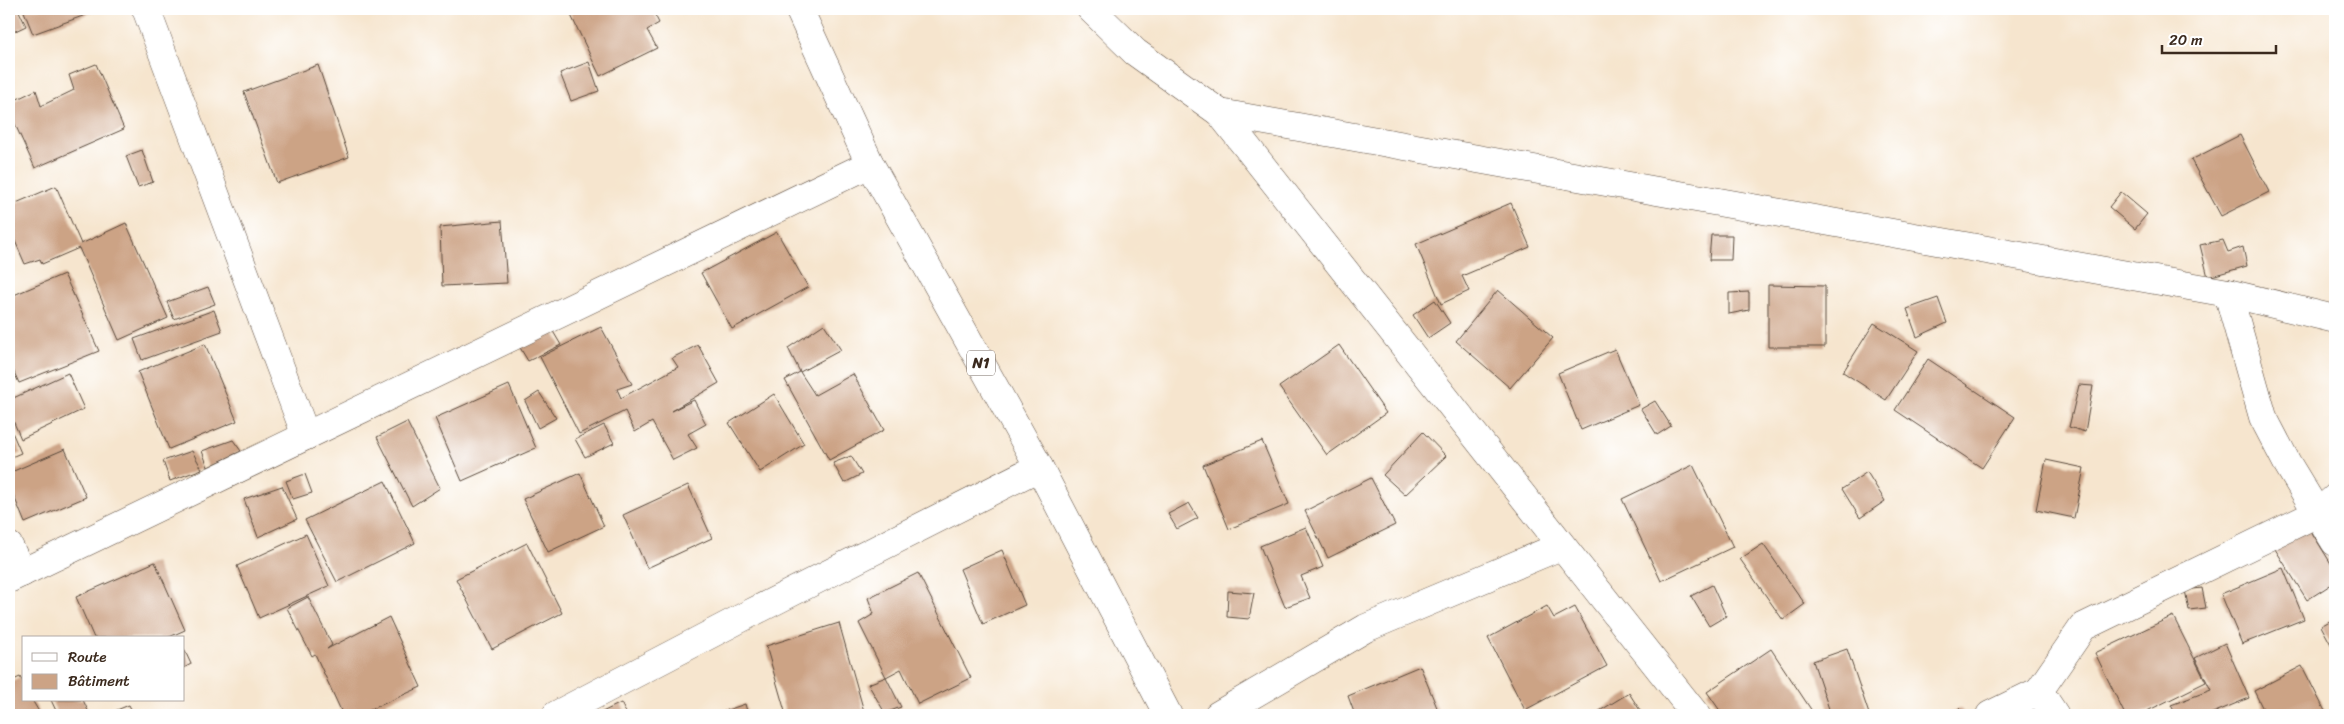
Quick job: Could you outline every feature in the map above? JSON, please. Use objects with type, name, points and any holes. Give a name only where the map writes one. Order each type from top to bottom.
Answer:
[{"type":"main road","points":[[146,9],[306,436]]},
{"type":"main road","name":"N1","points":[[799,9],[870,164],[1039,467],[1168,715]]},
{"type":"main road","points":[[1091,9],[1135,52],[1220,113],[1696,715]]},
{"type":"main road","points":[[1220,113],[2228,293],[2335,319]]},
{"type":"main road","points":[[9,546],[15,576],[870,164]]},
{"type":"main road","points":[[2228,293],[2263,416],[2287,463],[2327,506],[2335,542]]},
{"type":"main road","points":[[556,715],[760,608],[1039,467]]},
{"type":"main road","points":[[1990,715],[2039,691],[2083,627],[2327,506]]},
{"type":"main road","points":[[1218,715],[1366,628],[1561,546]]},
{"type":"main road","points":[[2039,691],[2055,715]]},
{"type":"building","points":[[9,9],[18,9],[26,26],[9,34]]},
{"type":"building","points":[[23,9],[102,9],[33,34]]},
{"type":"building","points":[[568,9],[652,9],[659,23],[647,30],[657,48],[600,76]]},
{"type":"building","points":[[589,62],[599,91],[571,101],[560,73]]},
{"type":"building","points":[[96,64],[124,129],[35,168],[9,111],[9,103],[36,90],[41,106],[74,90],[69,75]]},
{"type":"building","points":[[318,65],[349,157],[277,183],[244,92]]},
{"type":"building","points":[[2240,135],[2269,192],[2221,216],[2191,160]]},
{"type":"building","points":[[142,150],[153,182],[138,187],[126,156]]},
{"type":"building","points":[[56,186],[81,244],[126,223],[168,318],[119,340],[79,248],[42,264],[40,259],[25,264],[9,227],[9,206]]},
{"type":"building","points":[[2121,192],[2147,214],[2135,229],[2109,207]]},
{"type":"building","points":[[1511,203],[1530,247],[1462,276],[1469,291],[1441,304],[1416,244]]},
{"type":"building","points":[[502,221],[507,283],[442,286],[440,227]]},
{"type":"building","points":[[777,232],[808,287],[732,329],[701,273]]},
{"type":"building","points":[[1711,235],[1732,235],[1731,260],[1709,260]]},
{"type":"building","points":[[2223,240],[2228,252],[2243,247],[2247,266],[2208,277],[2200,245]]},
{"type":"building","points":[[64,274],[99,351],[19,383],[9,361],[9,297]]},
{"type":"building","points":[[1768,285],[1825,286],[1825,347],[1768,347]]},
{"type":"building","points":[[208,287],[215,304],[174,319],[167,302]]},
{"type":"building","points":[[1498,290],[1553,338],[1510,388],[1456,341]]},
{"type":"building","points":[[1749,292],[1749,310],[1729,314],[1729,293]]},
{"type":"building","points":[[1938,298],[1947,323],[1917,337],[1907,309]]},
{"type":"building","points":[[1435,300],[1450,323],[1428,338],[1413,315]]},
{"type":"building","points":[[214,310],[222,331],[142,360],[134,339]]},
{"type":"building","points":[[1874,323],[1918,351],[1886,400],[1843,372]]},
{"type":"building","points":[[824,324],[841,350],[800,372],[788,348]]},
{"type":"building","points":[[601,327],[632,384],[617,389],[621,398],[678,367],[672,358],[698,345],[719,383],[671,411],[694,400],[706,424],[688,434],[697,448],[673,460],[652,422],[635,432],[625,411],[579,434],[540,357]]},
{"type":"building","points":[[551,328],[561,345],[528,361],[519,346]]},
{"type":"building","points":[[205,344],[237,421],[169,449],[138,372]]},
{"type":"building","points":[[1339,345],[1386,413],[1327,455],[1279,387]]},
{"type":"building","points":[[1615,349],[1639,405],[1581,430],[1558,373]]},
{"type":"building","points":[[1928,359],[2015,417],[1982,468],[1895,410]]},
{"type":"building","points":[[800,372],[815,395],[853,374],[884,430],[829,460],[785,380]]},
{"type":"building","points":[[68,373],[84,409],[21,439],[9,411],[9,400]]},
{"type":"building","points":[[509,385],[536,448],[462,481],[435,418]]},
{"type":"building","points":[[2079,385],[2093,386],[2085,432],[2069,427]]},
{"type":"building","points":[[539,392],[556,418],[538,428],[525,401]]},
{"type":"building","points":[[774,394],[804,444],[760,472],[729,423]]},
{"type":"building","points":[[1655,401],[1671,426],[1657,435],[1641,409]]},
{"type":"building","points":[[407,422],[440,488],[412,506],[377,437]]},
{"type":"building","points":[[9,425],[21,453],[9,458]]},
{"type":"building","points":[[604,425],[614,443],[585,457],[575,439]]},
{"type":"building","points":[[1423,432],[1446,456],[1405,495],[1383,475]]},
{"type":"building","points":[[233,440],[241,451],[208,467],[202,451]]},
{"type":"building","points":[[1262,441],[1289,504],[1229,529],[1203,465]]},
{"type":"building","points":[[65,449],[86,497],[25,523],[9,484],[9,473]]},
{"type":"building","points":[[192,451],[202,469],[170,481],[163,461]]},
{"type":"building","points":[[851,456],[862,474],[844,483],[833,463]]},
{"type":"building","points":[[2046,460],[2084,468],[2074,518],[2036,510]]},
{"type":"building","points":[[1693,465],[1733,547],[1661,581],[1622,499]]},
{"type":"building","points":[[1867,472],[1885,501],[1860,518],[1842,489]]},
{"type":"building","points":[[580,473],[604,526],[548,552],[523,499]]},
{"type":"building","points":[[305,474],[312,493],[293,499],[286,481]]},
{"type":"building","points":[[1371,478],[1395,525],[1328,558],[1305,511]]},
{"type":"building","points":[[385,481],[415,543],[337,582],[305,520]]},
{"type":"building","points":[[688,485],[712,538],[647,568],[623,515]]},
{"type":"building","points":[[282,486],[297,519],[258,537],[244,499]]},
{"type":"building","points":[[1189,503],[1198,518],[1177,529],[1168,514]]},
{"type":"building","points":[[1306,527],[1323,567],[1301,576],[1310,598],[1285,607],[1260,546]]},
{"type":"building","points":[[2309,528],[2335,570],[2335,582],[2307,600],[2275,549]]},
{"type":"building","points":[[306,534],[329,586],[259,618],[237,566]]},
{"type":"building","points":[[527,543],[562,613],[492,649],[456,579]]},
{"type":"building","points":[[1763,544],[1805,604],[1783,620],[1740,559]]},
{"type":"building","points":[[1002,550],[1025,605],[983,624],[960,569]]},
{"type":"building","points":[[155,562],[185,630],[172,636],[93,636],[76,597]]},
{"type":"building","points":[[2283,568],[2304,619],[2242,644],[2221,594]]},
{"type":"building","points":[[918,573],[971,678],[918,704],[901,669],[886,677],[859,623],[874,614],[868,598]]},
{"type":"building","points":[[1712,585],[1726,616],[1709,626],[1691,596]]},
{"type":"building","points":[[2202,588],[2206,608],[2189,610],[2185,590]]},
{"type":"building","points":[[1228,591],[1254,593],[1249,619],[1227,617]]},
{"type":"building","points":[[308,597],[332,645],[327,649],[389,617],[421,687],[359,715],[343,715],[315,654],[312,656],[287,608]]},
{"type":"building","points":[[1547,606],[1554,618],[1575,607],[1607,666],[1525,710],[1488,638]]},
{"type":"building","points":[[2173,616],[2206,682],[2139,715],[2125,715],[2095,653]]},
{"type":"building","points":[[2335,618],[2335,649],[2334,650],[2321,626]]},
{"type":"building","points":[[839,623],[865,715],[786,715],[766,646]]},
{"type":"building","points":[[2225,643],[2249,698],[2208,715],[2176,715],[2171,705],[2211,690],[2195,658]]},
{"type":"building","points":[[1771,649],[1812,711],[1805,715],[1723,715],[1707,692]]},
{"type":"building","points":[[1847,649],[1869,714],[1831,715],[1813,661]]},
{"type":"building","points":[[185,651],[191,664],[185,667]]},
{"type":"building","points":[[1420,666],[1440,715],[1355,715],[1348,696]]},
{"type":"building","points":[[2302,666],[2327,715],[2266,715],[2254,691]]},
{"type":"building","points":[[20,677],[22,680],[22,702],[33,702],[41,715],[9,715],[9,682]]},
{"type":"building","points":[[886,677],[901,707],[885,713],[868,684]]},
{"type":"building","points":[[1629,693],[1643,715],[1593,715]]},
{"type":"building","points":[[52,702],[84,702],[90,715],[74,715],[71,712],[66,715],[58,715]]},
{"type":"building","points":[[621,703],[627,715],[596,715]]},
{"type":"building","points":[[745,704],[748,715],[713,715]]},
{"type":"building","points":[[129,705],[134,715],[105,715]]},
{"type":"building","points":[[1960,708],[1965,715],[1948,715]]}]
